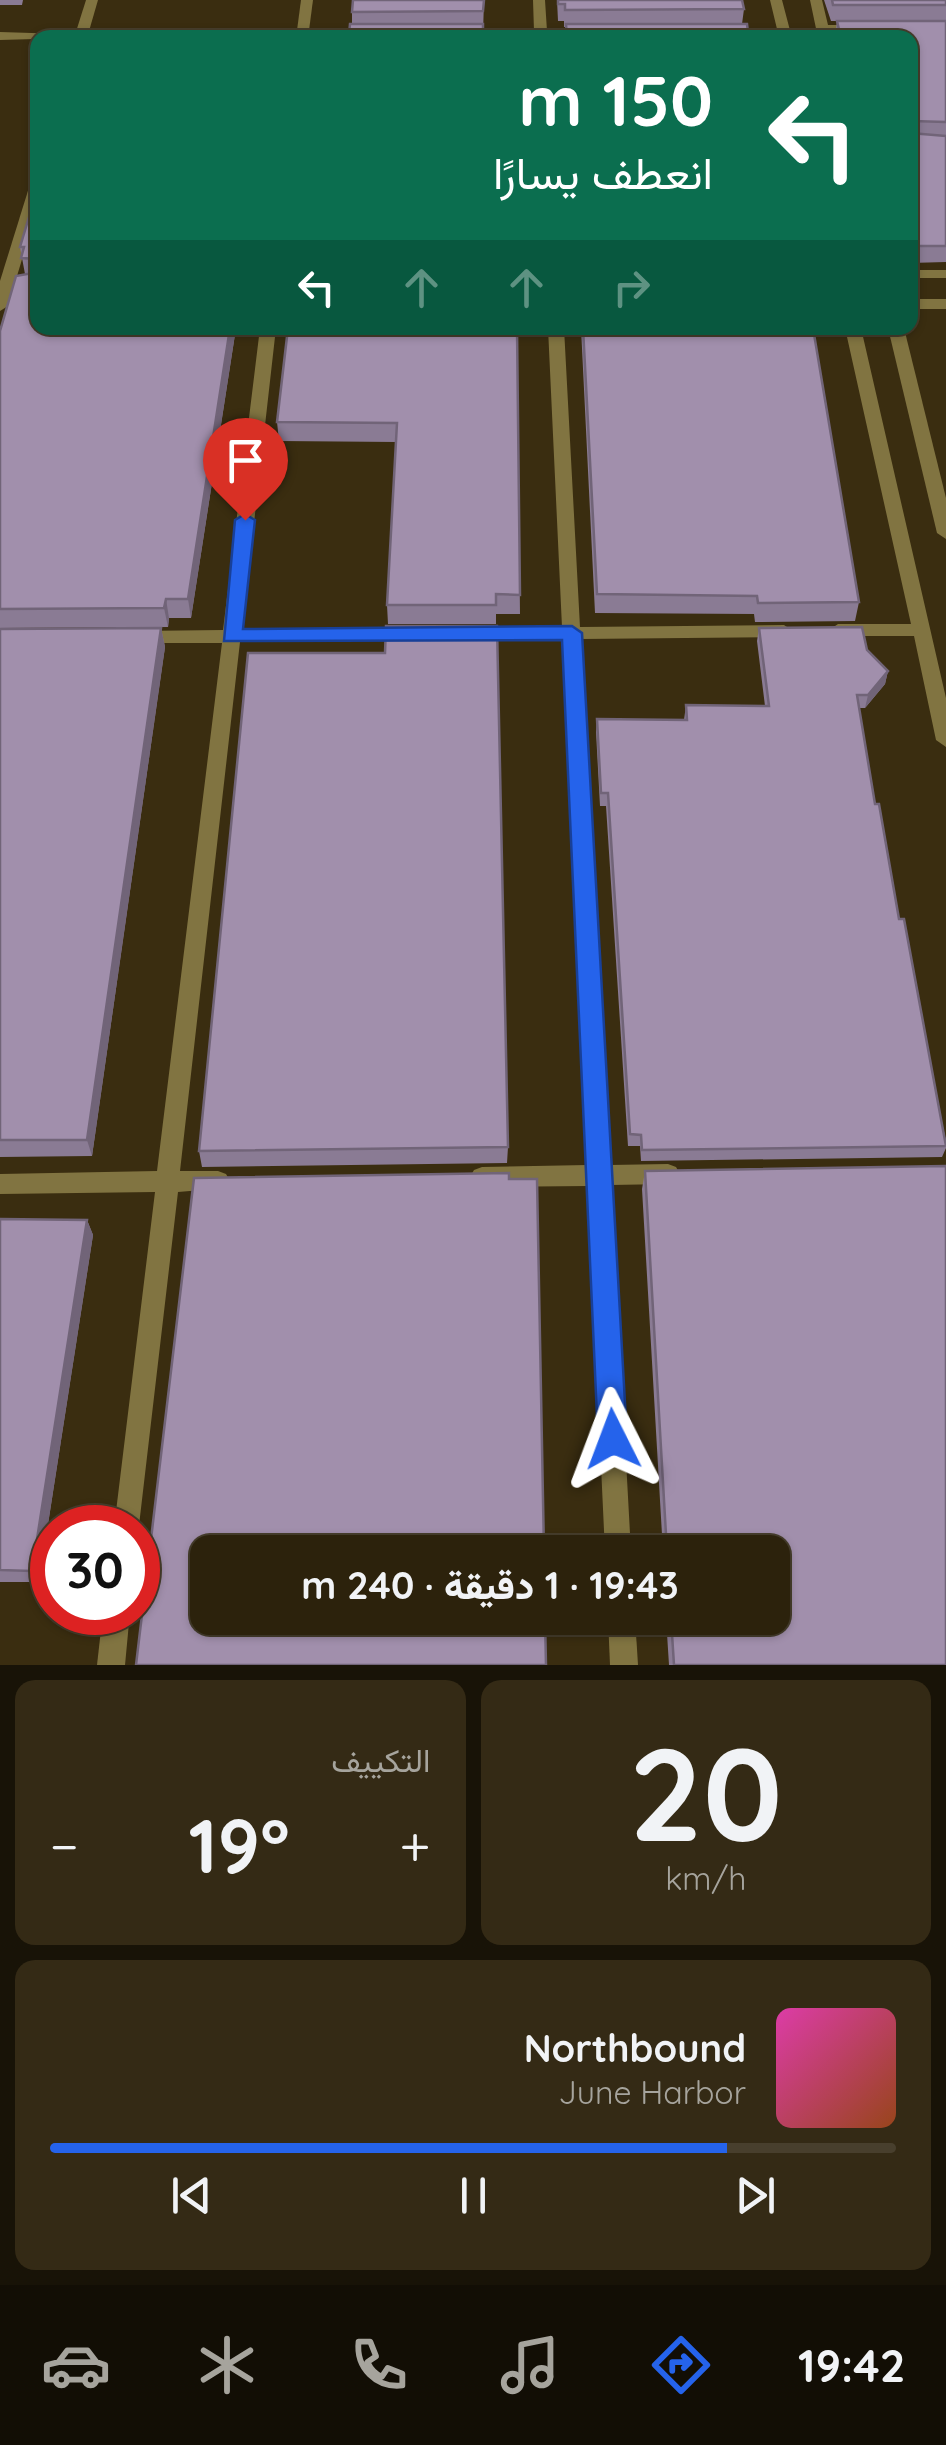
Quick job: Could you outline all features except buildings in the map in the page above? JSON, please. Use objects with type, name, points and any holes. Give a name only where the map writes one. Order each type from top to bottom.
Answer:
[{"type":"street","points":[[83,30],[92,0]]},
{"type":"street","points":[[303,30],[307,0]]},
{"type":"street","points":[[540,0],[541,30]]},
{"type":"street","points":[[776,0],[785,30]]},
{"type":"street","points":[[816,0],[823,30]]},
{"type":"street","points":[[863,30],[876,29]]},
{"type":"street","points":[[0,36],[30,37]]},
{"type":"street","points":[[0,306],[30,210]]},
{"type":"street","points":[[918,274],[946,274]]},
{"type":"street","points":[[918,304],[946,304]]},
{"type":"street","points":[[130,1505],[267,335]]},
{"type":"street","points":[[556,335],[617,1535]]},
{"type":"street","points":[[854,335],[946,740]]},
{"type":"street","points":[[898,335],[946,533]]},
{"type":"street","points":[[458,634],[921,630]]},
{"type":"street","points":[[116,637],[421,634]]},
{"type":"street","points":[[462,1177],[696,1174]]},
{"type":"street","points":[[0,1184],[246,1180]]},
{"type":"street","points":[[111,1665],[114,1635]]},
{"type":"street","points":[[623,1635],[624,1665]]},
{"type":"route","points":[[245,520],[232,636],[572,633],[613,1439]]}]
